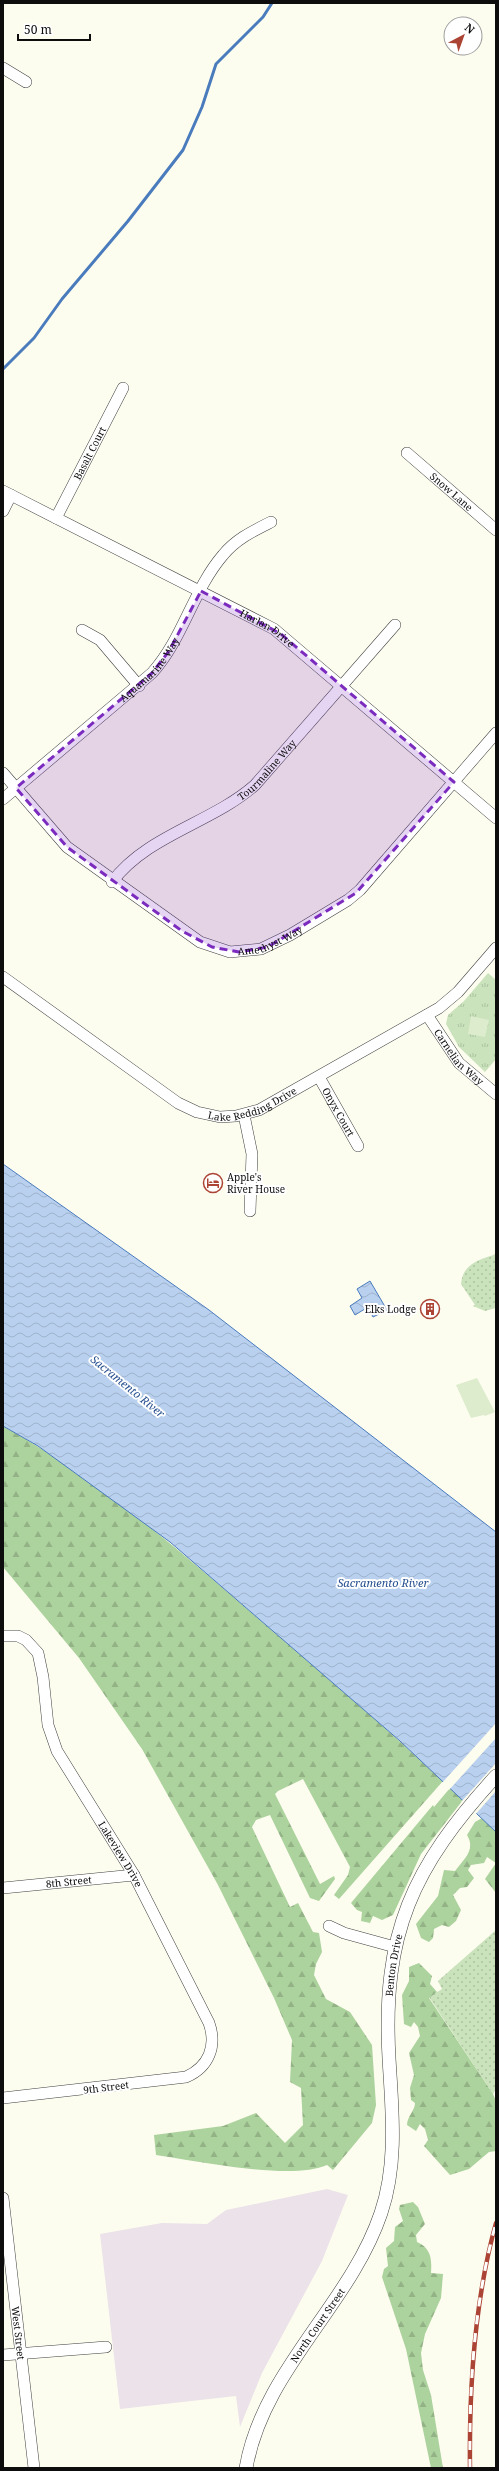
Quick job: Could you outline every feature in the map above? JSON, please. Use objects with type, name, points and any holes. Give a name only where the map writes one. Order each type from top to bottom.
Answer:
[{"type":"street","points":[[3,68],[26,82]]},
{"type":"street","name":"Basalt Court","points":[[56,518],[123,388]]},
{"type":"street","name":"Snow Lane","points":[[407,453],[496,530]]},
{"type":"street","points":[[3,511],[7,493]]},
{"type":"street","name":"Harlan Drive","points":[[7,493],[274,629],[496,818]]},
{"type":"street","name":"Aquamarine Way","points":[[3,799],[139,686],[162,663],[200,591],[219,560],[228,549],[246,534],[271,522]]},
{"type":"street","name":"Tourmaline Way","points":[[112,882],[124,866],[146,850],[245,793],[265,775],[395,625]]},
{"type":"street","points":[[82,630],[100,640],[139,686]]},
{"type":"street","name":"Amethyst Way","points":[[3,772],[59,839],[112,882],[200,942],[230,952],[261,949],[290,935],[356,893],[496,733]]},
{"type":"street","name":"Lake Redding Drive","points":[[3,977],[178,1103],[212,1116],[228,1117],[244,1115],[265,1108],[427,1015],[458,992],[496,948]]},
{"type":"street","name":"Carnelian Way","points":[[427,1015],[459,1063],[496,1094]]},
{"type":"street","name":"Onyx Court","points":[[319,1077],[358,1146]]},
{"type":"street","points":[[244,1115],[253,1171],[250,1211]]},
{"type":"street","name":"Lakeview Drive","points":[[3,1636],[18,1636],[30,1643],[38,1653],[41,1664],[46,1714],[57,1751],[134,1874],[209,2023],[212,2031],[213,2048],[204,2064]]},
{"type":"street","name":"Benton Drive","points":[[390,2183],[393,2126],[388,2015],[389,1986],[395,1947],[415,1888],[449,1831],[496,1776]]},
{"type":"street","name":"8th Street","points":[[3,1888],[134,1874]]},
{"type":"street","points":[[329,1926],[344,1933],[395,1947]]},
{"type":"street","name":"9th Street","points":[[3,2098],[179,2079],[195,2073],[204,2064]]},
{"type":"street","name":"North Court Street","points":[[246,2468],[252,2444],[277,2388],[362,2258],[374,2235],[390,2183]]},
{"type":"street","name":"West Street","points":[[3,2198],[34,2468]]},
{"type":"street","points":[[3,2354],[106,2347]]},
{"type":"highlighted area","points":[[201,591],[281,634],[454,782],[356,893],[290,935],[268,947],[239,952],[212,947],[182,931],[67,847],[16,788],[152,673],[169,651]]},
{"type":"shaded area","points":[[327,2189],[348,2195],[322,2261],[262,2373],[240,2427],[236,2396],[120,2409],[100,2234],[162,2223],[207,2224],[226,2210]]},
{"type":"green space","points":[[488,973],[496,980],[496,1059],[485,1072],[459,1047],[446,1024],[448,1015],[464,1001]]},
{"type":"green space","points":[[471,1016],[489,1020],[485,1037],[468,1034]]},
{"type":"green space","points":[[496,1254],[496,1308],[485,1311],[473,1306],[475,1305],[461,1284],[462,1277],[468,1267],[473,1263]]},
{"type":"green space","points":[[477,1378],[495,1412],[485,1416],[471,1418],[456,1385]]},
{"type":"green space","points":[[3,1426],[38,1446],[105,1492],[169,1542],[353,1700],[443,1781],[339,1899],[334,1895],[348,1875],[350,1867],[303,1779],[278,1791],[275,1794],[320,1884],[334,1876],[335,1879],[319,1901],[310,1898],[270,1815],[256,1820],[252,1827],[290,1907],[298,1903],[313,1932],[319,1933],[322,1952],[316,1964],[314,1975],[326,1999],[350,2012],[372,2045],[376,2105],[372,2123],[333,2170],[327,2165],[311,2169],[291,2171],[244,2168],[156,2155],[154,2135],[223,2126],[256,2113],[285,2143],[303,2125],[301,2088],[290,2082],[292,2040],[274,1998],[218,1885],[142,1749],[79,1658],[3,1567]]},
{"type":"green space","points":[[450,1788],[463,1800],[421,1854],[393,1915],[382,1920],[373,1916],[370,1923],[361,1921],[362,1912],[357,1910],[351,1903],[433,1805],[434,1807]]},
{"type":"green space","points":[[482,1818],[496,1832],[496,1863],[487,1857],[484,1863],[471,1865],[468,1870],[474,1878],[467,1887],[460,1888],[453,1895],[461,1910],[456,1921],[449,1927],[442,1925],[434,1929],[433,1938],[429,1942],[421,1938],[416,1924],[438,1896],[444,1870],[455,1871],[468,1854],[470,1845],[467,1835],[475,1822]]},
{"type":"green space","points":[[496,1863],[496,1893],[485,1879]]},
{"type":"green space","points":[[496,1930],[496,2089],[493,2094],[429,1997],[442,1989],[438,1981]]},
{"type":"green space","points":[[419,1963],[432,1976],[430,1984],[437,1992],[429,1998],[493,2094],[496,2101],[496,2151],[489,2152],[469,2169],[450,2175],[424,2146],[428,2140],[425,2129],[420,2124],[416,2131],[407,2125],[415,2103],[411,2100],[410,2088],[414,2075],[409,2053],[420,2036],[418,2027],[414,2022],[411,2027],[404,2024],[402,1995],[409,1981],[409,1967]]},
{"type":"green space","points":[[413,2202],[418,2207],[425,2224],[416,2235],[417,2242],[422,2244],[430,2254],[431,2273],[443,2274],[441,2298],[425,2334],[421,2353],[423,2370],[431,2395],[443,2468],[431,2468],[406,2349],[382,2277],[384,2269],[388,2266],[386,2248],[394,2241],[395,2227],[403,2221],[399,2209],[400,2205]]},
{"type":"water","name":"Sacramento River","points":[[3,1164],[209,1310],[496,1532],[496,1832],[400,1741],[170,1542],[38,1446],[3,1426]]},
{"type":"water","points":[[370,1281],[387,1310],[373,1317],[368,1307],[355,1315],[350,1306],[362,1298],[357,1289]]},
{"type":"pier","points":[[496,1723],[496,1738],[449,1790],[442,1783]]},
{"type":"pier","points":[[496,1763],[496,1791],[475,1815],[461,1802]]},
{"type":"waterway","points":[[3,369],[34,338],[62,299],[128,221],[183,150],[202,107],[216,64],[263,17],[272,3]]},
{"type":"railway","points":[[470,2468],[474,2344],[483,2283],[496,2223]]},
{"type":"place","name":"Apple's River House","points":[[213,1183]]},
{"type":"place","name":"Elks Lodge","points":[[430,1309]]}]
